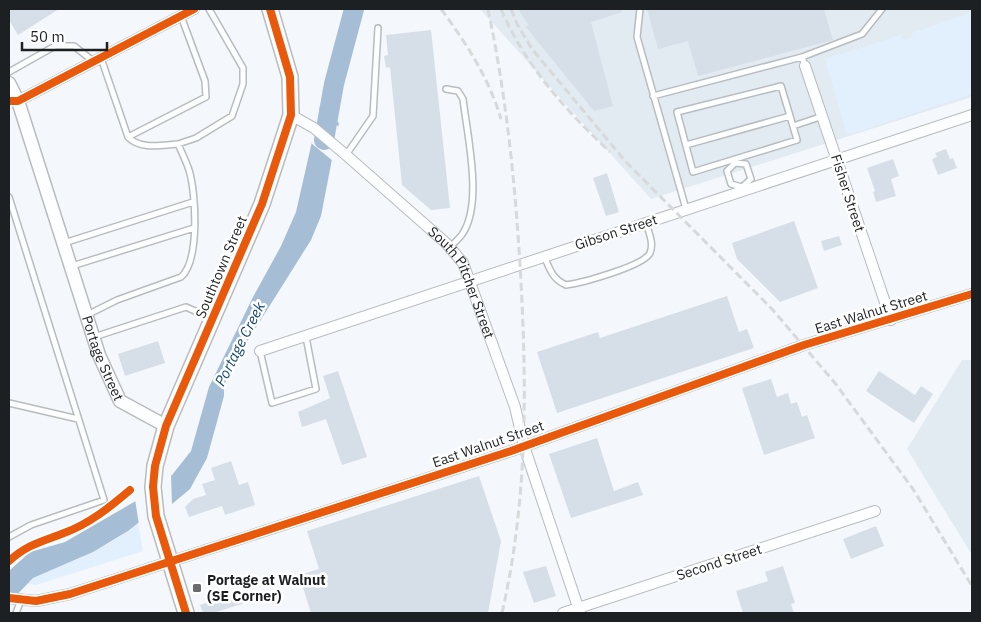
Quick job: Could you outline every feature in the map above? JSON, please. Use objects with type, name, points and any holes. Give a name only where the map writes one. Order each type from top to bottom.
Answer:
[{"type":"main road","points":[[270,9],[290,77],[291,115]]},
{"type":"main road","name":"Southtown Street","points":[[166,426],[262,204],[291,115]]},
{"type":"main road","points":[[166,426],[155,466],[153,487],[156,516],[186,613]]},
{"type":"street","points":[[13,101],[194,9]]},
{"type":"street","name":"Fisher Street","points":[[803,61],[892,320]]},
{"type":"street","name":"Portage Street","points":[[9,82],[13,101],[64,243],[94,338],[114,390],[120,401],[166,426]]},
{"type":"street","name":"South Pitcher Street","points":[[291,115],[314,128],[336,146],[460,257],[470,280],[514,407],[524,446],[579,611]]},
{"type":"street","name":"Gibson Street","points":[[260,351],[743,189],[972,115]]},
{"type":"street","name":"East Walnut Street","points":[[15,599],[48,600],[70,594],[524,446],[804,345],[892,320],[972,294]]},
{"type":"street","name":"Second Street","points":[[563,613],[579,611],[875,511]]},
{"type":"lane","points":[[9,72],[55,46],[74,46],[97,59],[128,137],[133,142],[141,145],[178,144],[210,130],[232,116],[243,84],[243,68],[209,9]]},
{"type":"lane","points":[[640,9],[637,37],[652,96],[686,209]]},
{"type":"lane","points":[[652,96],[803,61],[862,34],[882,9]]},
{"type":"lane","points":[[128,137],[206,97],[205,81],[181,15]]},
{"type":"lane","points":[[346,155],[373,116],[378,28]]},
{"type":"lane","points":[[781,86],[790,116],[797,140],[734,161],[693,172],[677,112],[781,86]]},
{"type":"lane","points":[[446,89],[458,91],[463,99],[473,178],[472,204],[467,224],[463,233],[450,247]]},
{"type":"lane","points":[[686,145],[790,116]]},
{"type":"lane","points":[[793,126],[822,116]]},
{"type":"lane","points":[[87,315],[117,300],[181,277],[187,272],[195,240],[193,202],[190,171],[178,144]]},
{"type":"lane","points":[[734,161],[746,164],[751,178],[743,189],[731,184],[727,171],[734,161]]},
{"type":"lane","points":[[9,197],[104,500],[31,525],[9,537]]},
{"type":"lane","points":[[64,243],[193,202]]},
{"type":"lane","points":[[544,256],[551,273],[557,281],[566,284],[640,263],[650,253],[652,241],[646,222]]},
{"type":"lane","points":[[71,266],[194,228]]},
{"type":"lane","points":[[94,338],[186,307],[213,319]]},
{"type":"lane","points":[[260,351],[272,403],[316,389],[306,337]]},
{"type":"lane","points":[[9,403],[78,419]]},
{"type":"lane","points":[[15,599],[16,613]]},
{"type":"shaded area","points":[[480,9],[972,9],[972,97],[651,199]]},
{"type":"shaded area","points":[[972,12],[972,94],[847,135],[825,59],[901,35],[904,40],[913,37],[912,33]]},
{"type":"shaded area","points":[[962,360],[972,360],[972,555],[907,449]]},
{"type":"shaded area","points":[[138,523],[143,551],[36,585],[28,584],[33,578],[101,548]]},
{"type":"water","points":[[320,106],[339,123],[321,216],[311,240],[245,345],[224,385],[224,396],[207,458],[190,489],[172,504],[93,552],[33,578],[9,603],[9,571],[30,552],[65,542],[134,502],[172,475],[191,451],[209,387],[253,297],[281,246],[296,212]]},
{"type":"pier","points":[[318,109],[340,128],[333,161],[311,143]]},
{"type":"pier","points":[[171,475],[172,505],[139,525],[135,499]]},
{"type":"building","points":[[9,9],[59,9],[18,35],[9,20]]},
{"type":"building","points":[[518,9],[622,9],[622,12],[591,22],[613,106],[594,111],[525,26],[529,26]]},
{"type":"building","points":[[647,9],[824,9],[833,40],[698,76],[688,41],[658,49]]},
{"type":"building","points":[[431,30],[450,208],[431,210],[402,185],[390,67],[386,68],[384,56],[388,55],[386,35]]},
{"type":"building","points":[[946,149],[950,159],[953,158],[957,168],[938,175],[932,159],[937,157],[935,153]]},
{"type":"building","points":[[893,159],[899,176],[891,179],[896,196],[876,202],[873,192],[875,191],[867,168]]},
{"type":"building","points":[[607,173],[619,212],[606,216],[593,178]]},
{"type":"building","points":[[794,221],[818,288],[780,302],[737,259],[732,243]]},
{"type":"building","points":[[839,236],[842,245],[824,251],[821,241]]},
{"type":"building","points":[[727,296],[739,332],[747,329],[754,348],[557,413],[537,352],[598,332],[600,338]]},
{"type":"building","points":[[158,341],[165,363],[125,376],[118,354]]},
{"type":"building","points":[[338,371],[367,457],[342,465],[326,419],[302,427],[298,412],[330,398],[323,376]]},
{"type":"building","points":[[879,371],[915,395],[921,386],[933,394],[914,423],[866,391]]},
{"type":"building","points":[[771,379],[777,397],[788,393],[791,404],[797,402],[802,417],[807,415],[815,438],[764,455],[742,388]]},
{"type":"building","points":[[597,438],[614,491],[638,482],[643,495],[571,518],[549,454]]},
{"type":"building","points":[[231,461],[239,485],[248,482],[255,505],[225,515],[222,506],[189,517],[185,507],[193,499],[206,495],[202,484],[215,480],[211,468]]},
{"type":"building","points":[[479,476],[501,541],[488,613],[311,613],[299,575],[319,569],[307,531]]},
{"type":"building","points":[[876,526],[884,546],[851,559],[843,539]]},
{"type":"building","points":[[546,566],[556,596],[534,603],[523,572]]},
{"type":"building","points":[[783,566],[795,603],[791,604],[794,613],[743,613],[736,591],[768,581],[765,572]]},
{"type":"building","points":[[241,591],[245,603],[213,613],[203,613],[200,605]]},
{"type":"waterway","name":"Portage Creek","points":[[324,140],[334,84],[354,9]]},
{"type":"railway","points":[[441,9],[476,61],[490,89],[501,119]]},
{"type":"railway","points":[[488,9],[495,43],[513,179],[521,282],[524,366],[521,490],[510,572],[502,613]]},
{"type":"railway","points":[[501,9],[511,30],[534,68],[577,120],[610,152]]},
{"type":"railway","points":[[511,9],[517,24],[532,49],[626,162],[772,309],[835,383],[913,489],[972,586]]},
{"type":"cycle path","points":[[9,101],[18,101],[194,9]]},
{"type":"cycle path","points":[[186,613],[156,516],[153,487],[155,466],[166,426],[262,204],[291,115],[290,77],[270,9]]},
{"type":"cycle path","points":[[9,598],[36,601],[70,594],[511,451],[804,345],[972,294]]},
{"type":"cycle path","points":[[9,561],[29,547],[91,520],[130,490]]},
{"type":"place","name":"Portage at Walnut (SE Corner)","points":[[197,588]]}]
